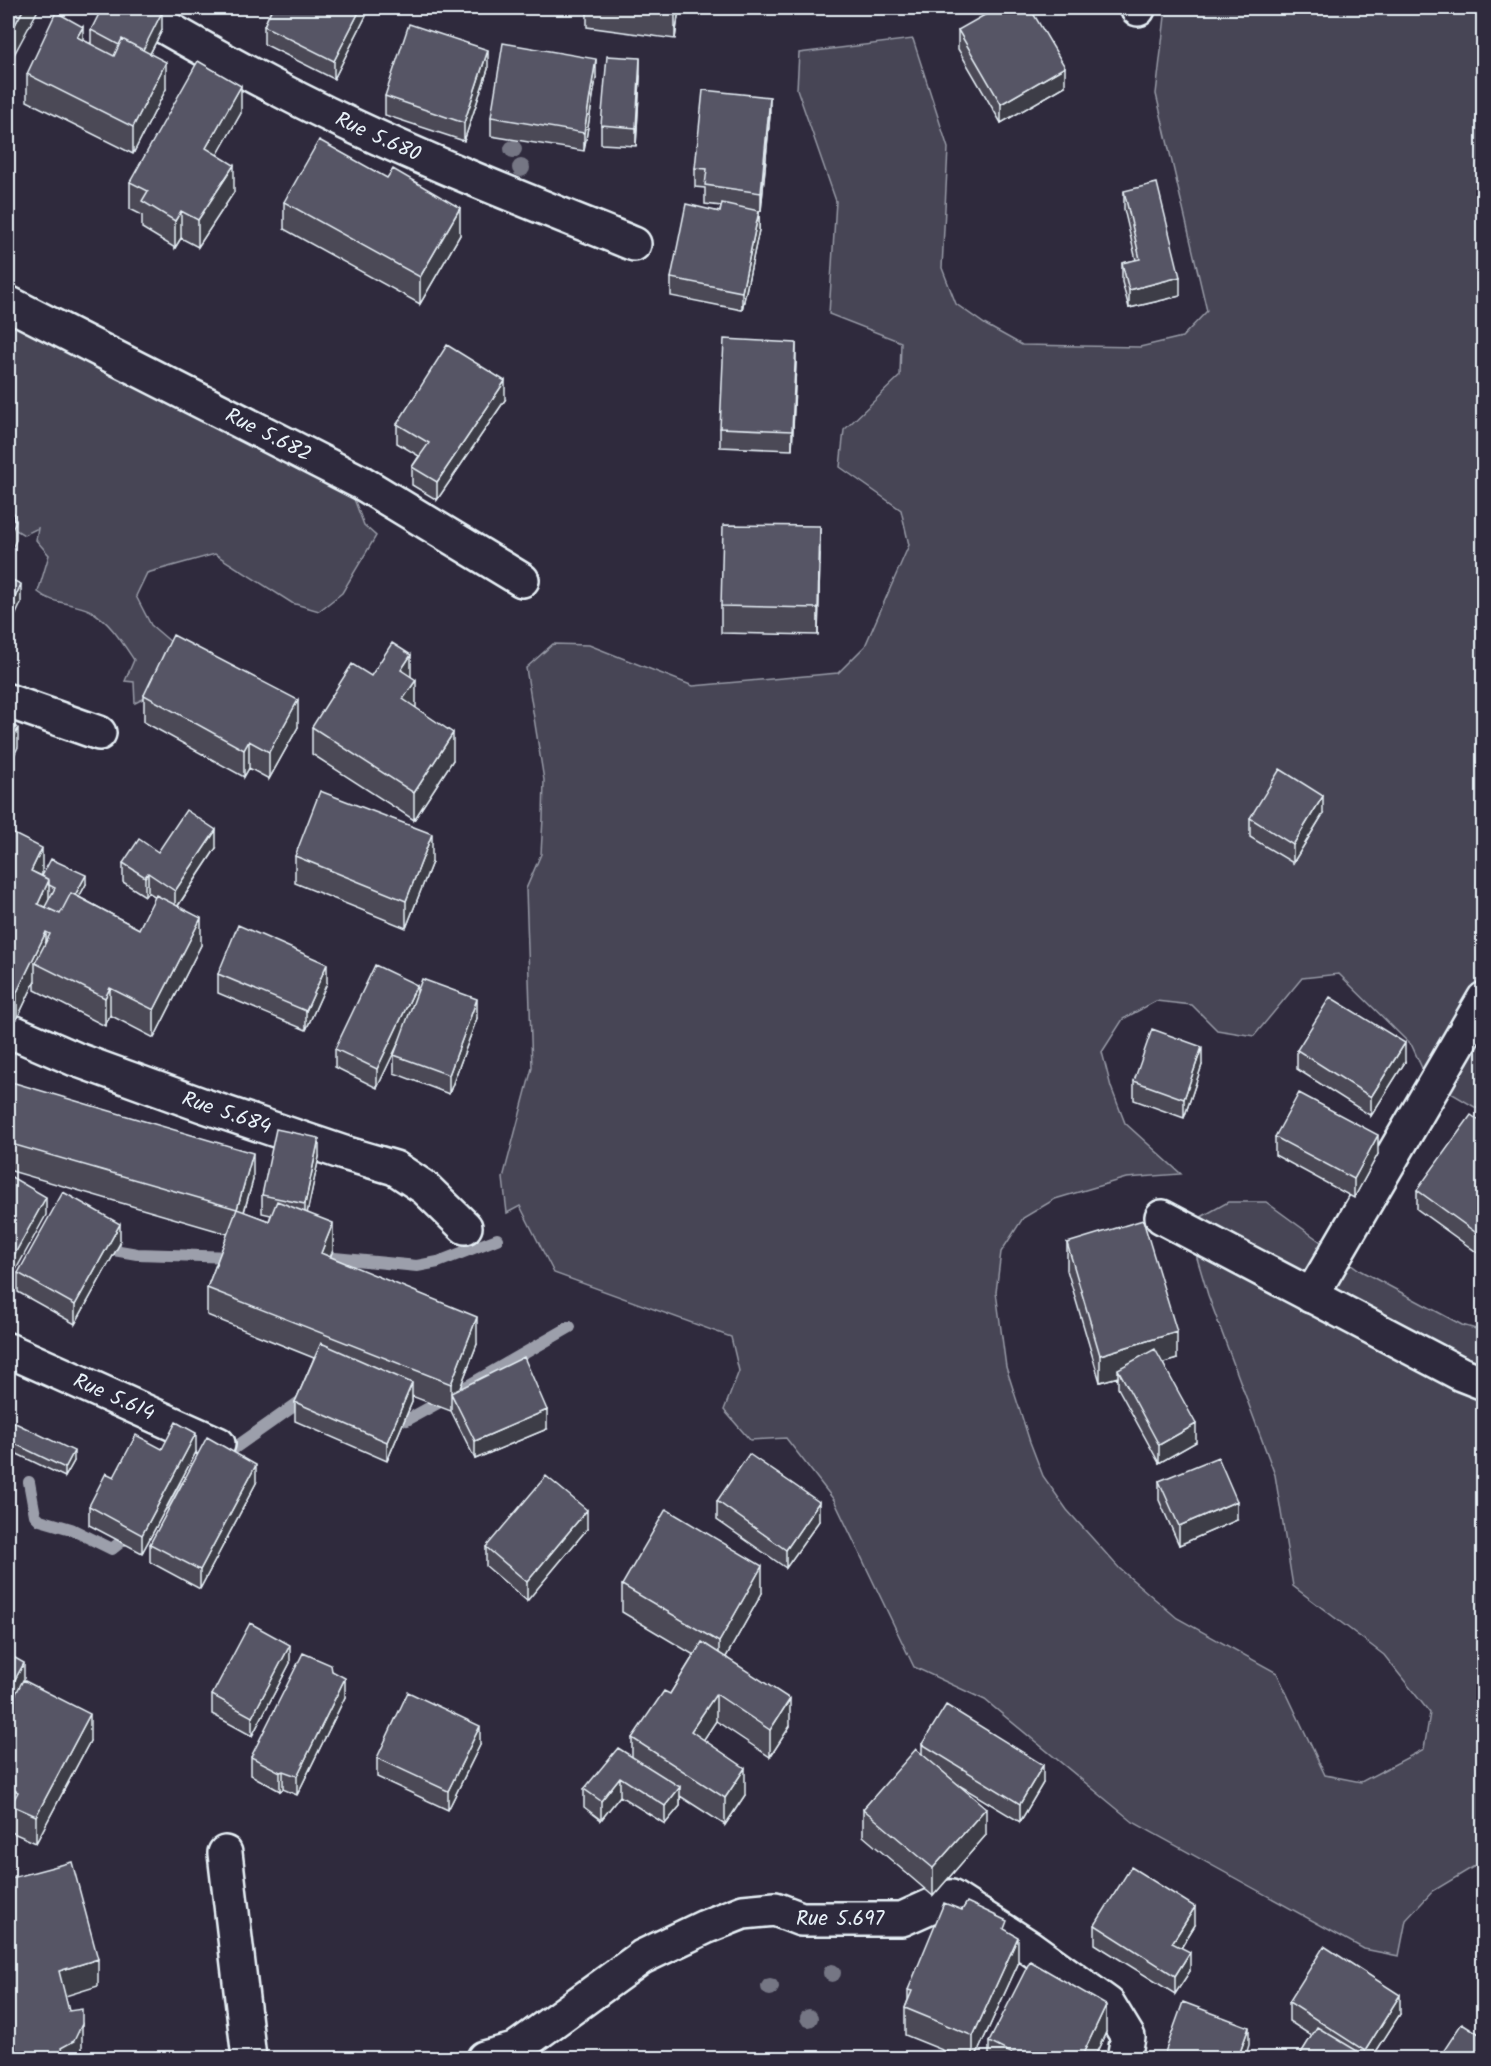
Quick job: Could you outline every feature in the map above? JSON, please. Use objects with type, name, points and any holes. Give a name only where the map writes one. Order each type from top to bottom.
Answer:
[{"type":"street","name":"Rue 5.680","points":[[132,8],[189,42],[352,126],[493,188],[634,244]]},
{"type":"street","name":"Rue 5.682","points":[[8,303],[362,483],[522,580]]},
{"type":"street","points":[[8,701],[99,733]]},
{"type":"street","points":[[1311,1296],[1484,999]]},
{"type":"street","name":"Rue 5.684","points":[[8,1030],[75,1059],[202,1106],[395,1168],[425,1188],[465,1227]]},
{"type":"street","points":[[1162,1217],[1461,1374],[1484,1383]]},
{"type":"street","name":"Rue 5.614","points":[[8,1350],[218,1444]]},
{"type":"street","points":[[225,1853],[249,2058]]},
{"type":"street","name":"Rue 5.697","points":[[506,2056],[642,1957],[743,1912],[775,1909],[801,1919],[902,1919],[951,1897],[1029,1947],[1108,2004],[1128,2037],[1124,2058]]},
{"type":"shaded area","points":[[1166,8],[1483,8],[1483,1112],[1427,1079],[1412,1046],[1339,974],[1302,978],[1254,1036],[1217,1030],[1192,1005],[1156,1001],[1123,1019],[1102,1052],[1111,1087],[1125,1123],[1181,1174],[1126,1178],[1055,1199],[1023,1218],[1001,1252],[996,1292],[1006,1367],[1030,1442],[1043,1476],[1067,1510],[1120,1569],[1177,1618],[1277,1673],[1325,1775],[1361,1782],[1424,1749],[1430,1713],[1384,1655],[1293,1586],[1275,1475],[1208,1295],[1197,1258],[1194,1221],[1228,1202],[1266,1202],[1361,1271],[1462,1325],[1483,1331],[1483,1861],[1433,1891],[1406,1920],[1399,1956],[1364,1949],[1133,1822],[985,1700],[914,1667],[834,1500],[786,1438],[750,1440],[724,1410],[739,1371],[731,1337],[554,1273],[520,1206],[507,1213],[503,1178],[532,1068],[526,889],[541,854],[543,818],[544,780],[526,668],[553,644],[589,645],[693,686],[838,673],[865,646],[909,545],[901,510],[840,467],[844,430],[900,376],[901,342],[829,314],[836,201],[797,89],[799,53],[913,39],[948,148],[942,268],[956,304],[986,325],[1022,345],[1140,347],[1182,337],[1207,311],[1156,94]]},
{"type":"shaded area","points":[[8,306],[262,443],[274,458],[330,475],[351,491],[364,525],[376,536],[342,593],[319,611],[292,603],[215,554],[147,573],[136,596],[151,625],[172,643],[164,653],[145,698],[135,703],[134,682],[125,681],[134,660],[120,639],[104,621],[91,611],[50,599],[38,592],[49,555],[36,540],[38,528],[24,535],[8,525]]},
{"type":"building","points":[[8,8],[24,8],[8,38]]},
{"type":"building","points":[[102,8],[154,8],[162,12],[143,50],[122,39],[119,45],[91,30]]},
{"type":"building","points":[[272,8],[361,8],[334,61],[264,26]]},
{"type":"building","points":[[643,8],[676,8],[675,12]]},
{"type":"building","points":[[997,8],[1030,8],[1065,67],[1001,104],[958,30]]},
{"type":"building","points":[[56,12],[83,27],[77,37],[114,56],[122,39],[166,62],[133,127],[27,74]]},
{"type":"building","points":[[409,24],[488,50],[464,123],[385,96]]},
{"type":"building","points":[[503,43],[596,59],[584,133],[491,117]]},
{"type":"building","points":[[607,56],[640,58],[636,128],[601,125]]},
{"type":"building","points":[[198,61],[241,86],[206,148],[234,165],[198,220],[181,211],[175,221],[142,201],[148,191],[130,182]]},
{"type":"building","points":[[703,90],[770,97],[761,193],[705,185],[707,169],[695,168]]},
{"type":"building","points":[[319,140],[387,178],[393,169],[460,208],[420,277],[284,202]]},
{"type":"building","points":[[1157,183],[1180,277],[1129,290],[1122,263],[1140,259],[1124,191]]},
{"type":"building","points":[[722,203],[759,211],[742,292],[671,278],[686,204],[720,212]]},
{"type":"building","points":[[724,339],[796,343],[792,431],[720,428]]},
{"type":"building","points":[[447,345],[505,381],[437,482],[412,467],[429,443],[397,424]]},
{"type":"building","points":[[8,509],[14,513],[12,518],[16,521],[8,538]]},
{"type":"building","points":[[723,525],[820,526],[818,608],[721,606]]},
{"type":"building","points":[[8,578],[21,584],[8,613]]},
{"type":"building","points":[[173,635],[298,700],[269,752],[249,741],[244,750],[144,695]]},
{"type":"building","points":[[392,643],[411,655],[401,670],[416,680],[403,699],[453,733],[414,793],[312,727],[352,664],[371,676]]},
{"type":"building","points":[[8,723],[18,728],[8,750]]},
{"type":"building","points":[[1280,769],[1323,796],[1293,845],[1250,818]]},
{"type":"building","points":[[320,791],[432,834],[406,901],[295,856]]},
{"type":"building","points":[[186,810],[216,830],[175,891],[148,873],[145,877],[123,863],[139,839],[158,852]]},
{"type":"building","points":[[8,831],[42,848],[31,871],[49,880],[38,904],[60,914],[71,893],[139,929],[156,895],[201,918],[154,1010],[110,988],[105,998],[35,963],[50,934],[46,932],[17,992],[8,988]]},
{"type":"building","points":[[51,859],[86,875],[75,895],[71,893],[60,914],[45,907],[55,888],[49,885],[49,880],[42,876]]},
{"type":"building","points":[[238,925],[327,964],[306,1011],[218,974]]},
{"type":"building","points":[[375,965],[417,985],[377,1069],[335,1049]]},
{"type":"building","points":[[422,979],[477,999],[449,1075],[394,1055]]},
{"type":"building","points":[[1330,997],[1405,1043],[1371,1097],[1297,1050]]},
{"type":"building","points":[[1152,1029],[1202,1047],[1184,1099],[1134,1081]]},
{"type":"building","points":[[8,1081],[253,1153],[237,1209],[8,1143]]},
{"type":"building","points":[[1299,1093],[1378,1135],[1354,1179],[1275,1137]]},
{"type":"building","points":[[1471,1115],[1484,1124],[1484,1235],[1482,1237],[1417,1190]]},
{"type":"building","points":[[276,1129],[319,1138],[305,1204],[262,1195]]},
{"type":"building","points":[[8,1175],[46,1197],[8,1266]]},
{"type":"building","points":[[63,1192],[120,1224],[75,1305],[18,1273]]},
{"type":"building","points":[[277,1201],[333,1223],[321,1253],[477,1317],[451,1384],[207,1288],[237,1209],[269,1221]]},
{"type":"building","points":[[1143,1220],[1177,1332],[1100,1355],[1067,1243]]},
{"type":"building","points":[[321,1343],[412,1383],[387,1442],[295,1402]]},
{"type":"building","points":[[1155,1349],[1196,1424],[1159,1445],[1118,1369]]},
{"type":"building","points":[[524,1357],[547,1410],[475,1441],[451,1393]]},
{"type":"building","points":[[9,1420],[74,1451],[65,1468],[11,1442],[11,1437],[8,1436]]},
{"type":"building","points":[[176,1422],[196,1433],[142,1535],[89,1506],[106,1473],[114,1477],[136,1435],[162,1449]]},
{"type":"building","points":[[207,1437],[256,1465],[200,1570],[150,1544]]},
{"type":"building","points":[[749,1454],[819,1502],[786,1550],[717,1501]]},
{"type":"building","points":[[1218,1457],[1237,1501],[1179,1526],[1159,1481]]},
{"type":"building","points":[[546,1476],[587,1510],[527,1582],[486,1547]]},
{"type":"building","points":[[666,1509],[762,1566],[719,1642],[622,1585]]},
{"type":"building","points":[[250,1623],[290,1645],[252,1717],[212,1695]]},
{"type":"building","points":[[702,1642],[790,1699],[770,1730],[716,1694],[691,1731],[745,1768],[725,1798],[632,1738],[664,1691],[670,1694]]},
{"type":"building","points":[[303,1653],[331,1665],[332,1671],[345,1678],[297,1776],[280,1772],[251,1757]]},
{"type":"building","points":[[8,1654],[24,1663],[8,1692]]},
{"type":"building","points":[[23,1680],[90,1714],[36,1816],[11,1805],[18,1792],[8,1787],[8,1709]]},
{"type":"building","points":[[408,1692],[480,1726],[448,1791],[377,1758]]},
{"type":"building","points":[[946,1705],[1043,1765],[1020,1804],[922,1744]]},
{"type":"building","points":[[618,1748],[680,1787],[665,1806],[620,1777],[601,1801],[584,1789]]},
{"type":"building","points":[[916,1749],[986,1808],[933,1868],[863,1809]]},
{"type":"building","points":[[72,1862],[98,1959],[59,1971],[69,2011],[82,2009],[82,2024],[74,2041],[61,2048],[63,2058],[8,2058],[8,1879]]},
{"type":"building","points":[[1131,1867],[1195,1907],[1172,1943],[1190,1952],[1175,1976],[1095,1925]]},
{"type":"building","points":[[967,1902],[1007,1921],[1004,1929],[1018,1937],[973,2036],[905,2008],[912,1991],[908,1990],[944,1903],[962,1910]]},
{"type":"building","points":[[1324,1946],[1400,1995],[1365,2051],[1289,2002]]},
{"type":"building","points":[[1030,1961],[1106,2005],[1081,2058],[1021,2058],[989,2042]]},
{"type":"building","points":[[1183,2002],[1249,2027],[1238,2058],[1163,2058]]},
{"type":"building","points":[[1462,2023],[1484,2037],[1484,2058],[1439,2058]]},
{"type":"building","points":[[1317,2027],[1369,2058],[1298,2058]]},
{"type":"waterway","points":[[314,1256],[417,1266],[438,1262],[497,1239]]},
{"type":"waterway","points":[[102,1248],[137,1254],[234,1257]]},
{"type":"waterway","points":[[464,1388],[570,1327]]},
{"type":"waterway","points":[[219,1459],[308,1396]]},
{"type":"waterway","points":[[396,1405],[407,1420],[447,1398]]},
{"type":"waterway","points":[[29,1482],[35,1515],[40,1520],[71,1529],[112,1549],[133,1532]]},
{"type":"waterway","points":[[159,1509],[189,1483]]}]
